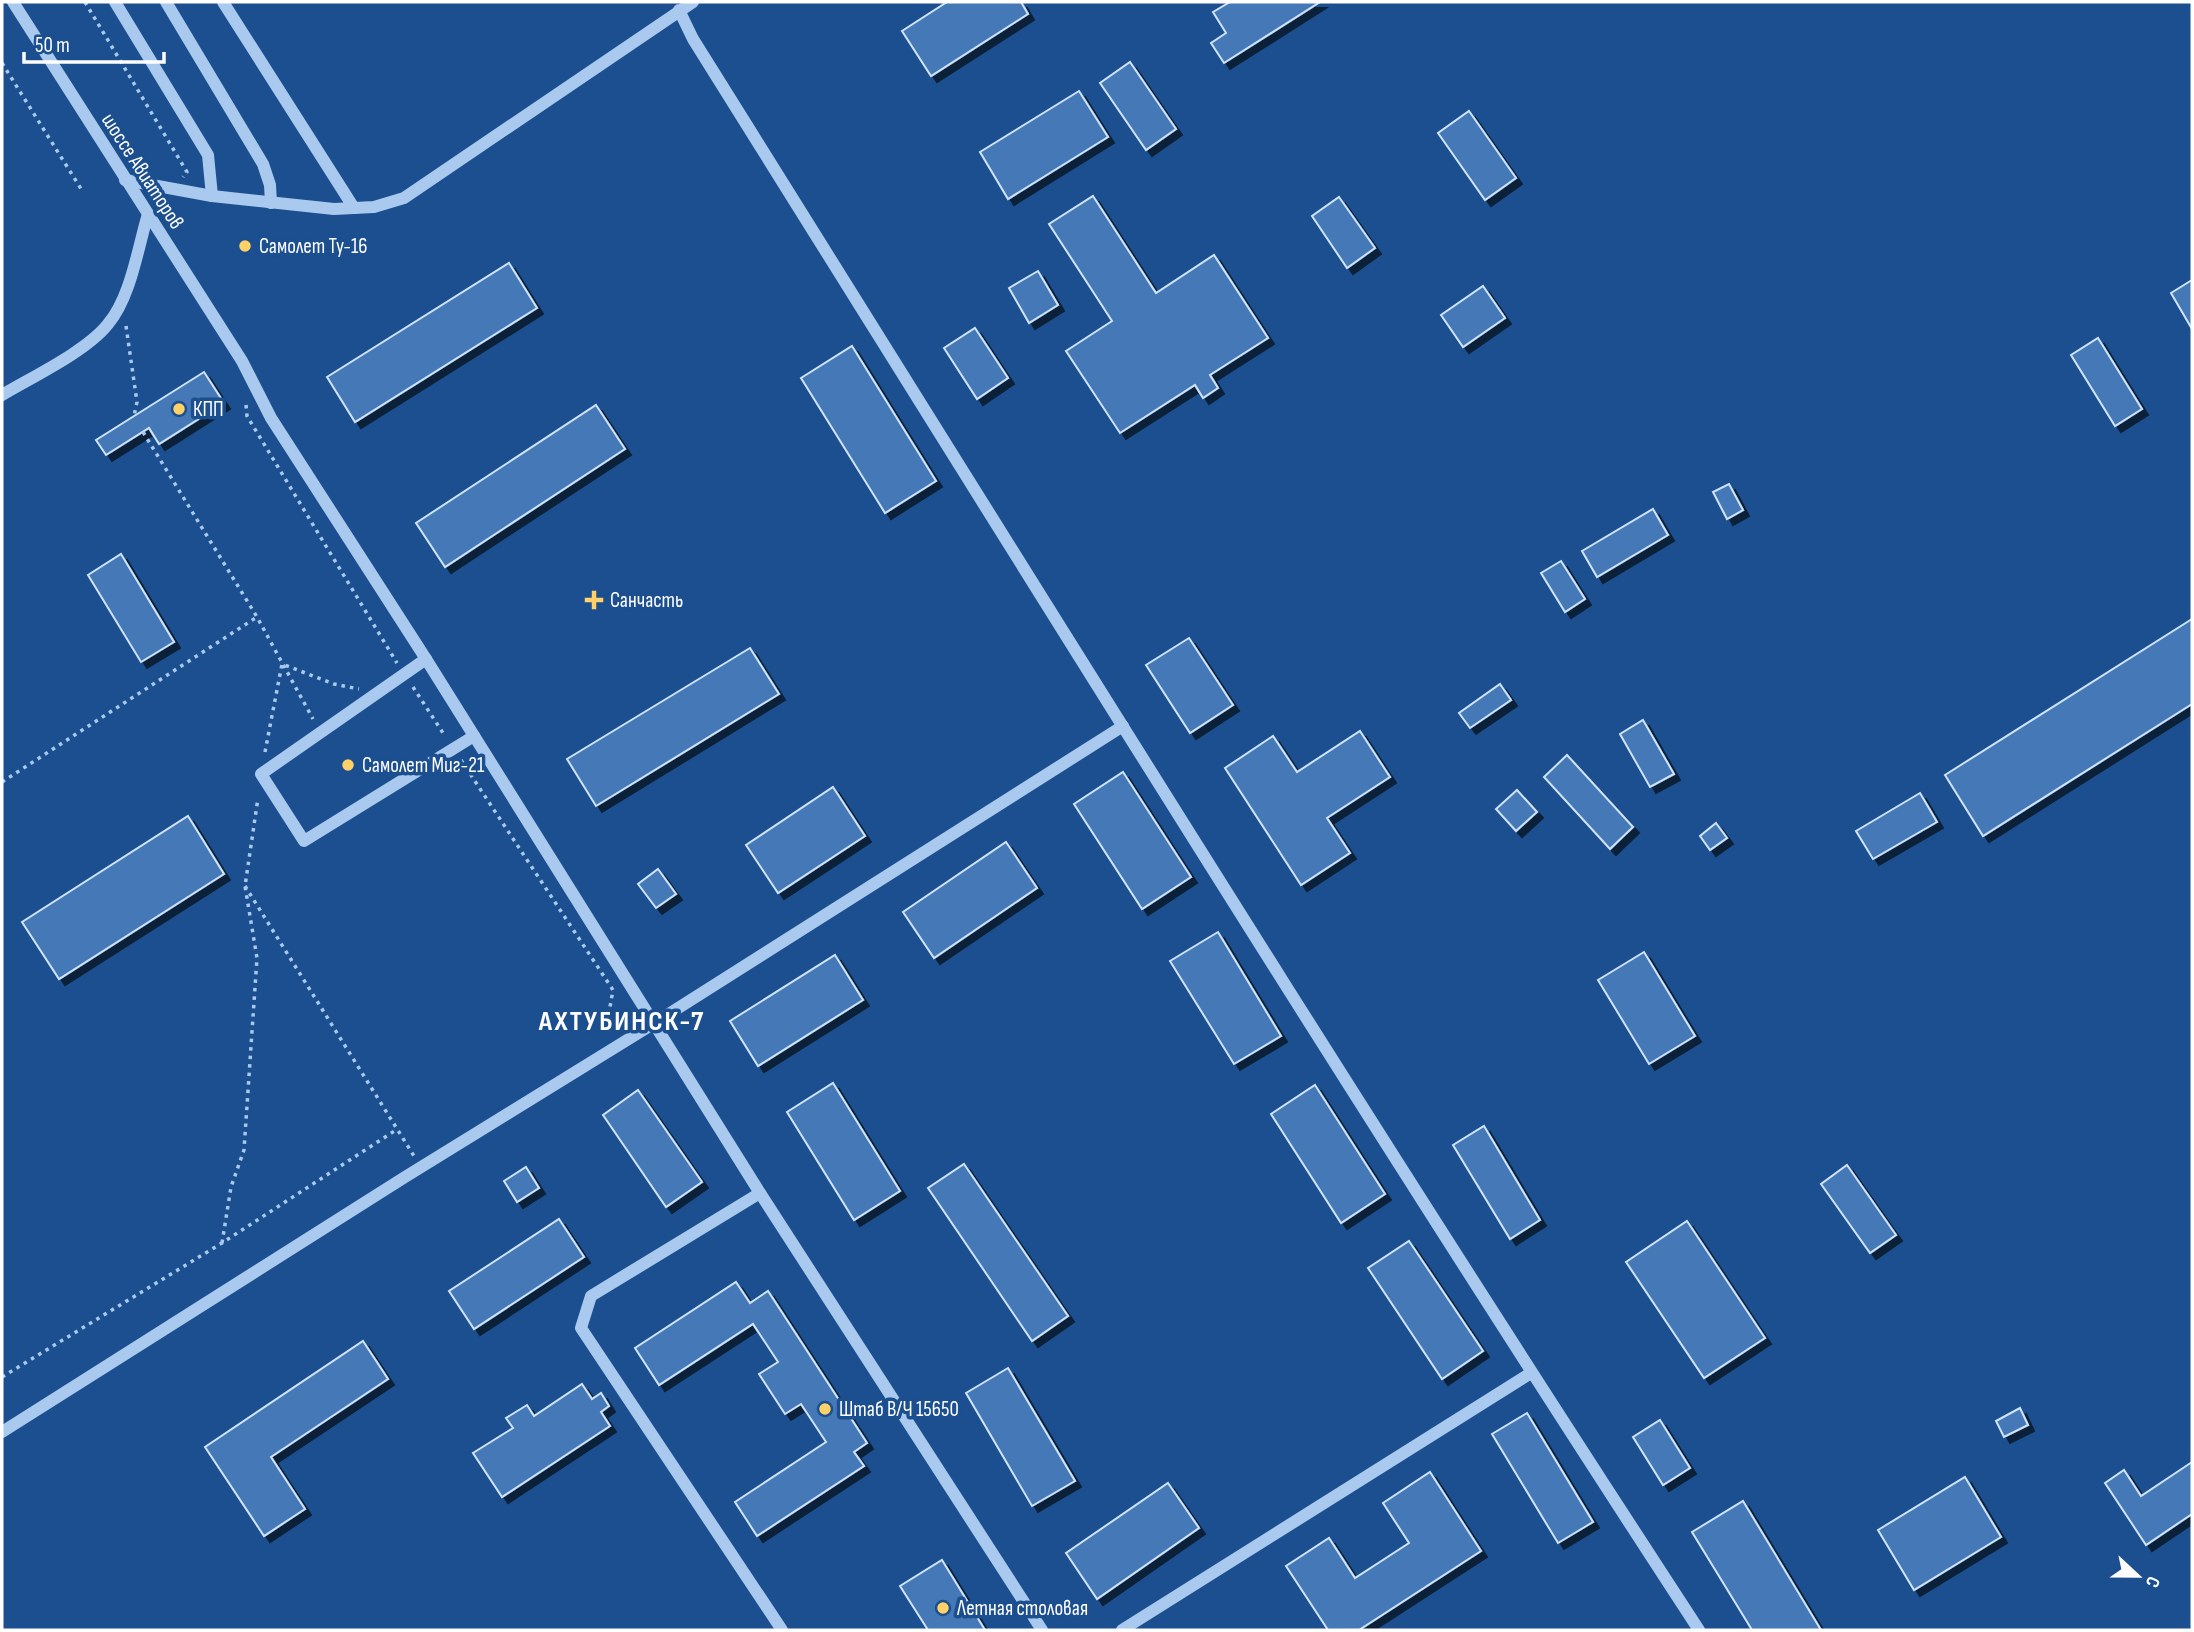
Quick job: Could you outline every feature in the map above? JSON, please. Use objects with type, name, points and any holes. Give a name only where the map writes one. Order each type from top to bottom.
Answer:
[{"type":"street","name":"шоссе Авиаторов","points":[[13,2],[242,361],[271,418],[426,659],[653,1024],[1042,1630]]},
{"type":"street","points":[[115,2],[208,155],[212,197]]},
{"type":"street","points":[[166,2],[262,164],[270,185],[271,203]]},
{"type":"street","points":[[223,2],[354,208]]},
{"type":"street","points":[[125,180],[212,197],[334,209],[374,207],[404,198],[693,2]]},
{"type":"street","points":[[679,10],[693,39],[1123,726],[1531,1373],[1699,1630]]},
{"type":"street","points":[[2,395],[89,343],[109,324],[131,274],[148,214]]},
{"type":"street","points":[[426,659],[261,774],[304,841],[474,736]]},
{"type":"street","points":[[2,1432],[1123,726]]},
{"type":"street","points":[[760,1193],[591,1296],[581,1328],[782,1630]]},
{"type":"street","points":[[1122,1630],[1531,1373]]},
{"type":"path","points":[[85,2],[187,172],[172,189]]},
{"type":"path","points":[[2,63],[83,192]]},
{"type":"path","points":[[122,299],[137,402],[134,416]]},
{"type":"path","points":[[246,397],[247,416],[404,674],[613,990],[606,1034],[595,1042]]},
{"type":"path","points":[[143,432],[257,617],[320,731]]},
{"type":"path","points":[[2,782],[257,617]]},
{"type":"path","points":[[282,664],[334,684],[378,692]]},
{"type":"path","points":[[222,1243],[231,1187],[244,1150],[257,958],[245,886],[261,774],[282,664]]},
{"type":"path","points":[[245,886],[415,1157]]},
{"type":"path","points":[[2,1377],[222,1243],[396,1130]]},
{"type":"building","points":[[947,2],[1021,2],[1028,14],[931,76],[902,31]]},
{"type":"building","points":[[1230,2],[1320,2],[1224,63],[1211,43],[1226,33],[1213,12]]},
{"type":"building","points":[[1130,62],[1176,129],[1146,150],[1100,83]]},
{"type":"building","points":[[1079,91],[1108,137],[1008,199],[980,152]]},
{"type":"building","points":[[1469,111],[1516,178],[1485,200],[1438,133]]},
{"type":"building","points":[[1093,196],[1156,293],[1214,255],[1268,338],[1210,375],[1218,388],[1203,398],[1195,385],[1120,433],[1066,351],[1112,321],[1049,224]]},
{"type":"building","points":[[1339,197],[1375,248],[1347,268],[1312,216]]},
{"type":"building","points":[[509,263],[537,308],[355,422],[327,377]]},
{"type":"building","points":[[1038,271],[1058,305],[1029,323],[1009,288]]},
{"type":"building","points":[[2192,280],[2192,329],[2171,293]]},
{"type":"building","points":[[1483,286],[1505,318],[1463,347],[1441,315]]},
{"type":"building","points":[[975,328],[1008,378],[977,399],[944,348]]},
{"type":"building","points":[[2098,338],[2142,409],[2115,426],[2071,355]]},
{"type":"building","points":[[852,346],[936,481],[885,513],[801,378]]},
{"type":"building","name":"КПП","points":[[204,372],[224,403],[159,444],[149,428],[106,455],[96,440]]},
{"type":"building","points":[[596,405],[625,449],[445,567],[416,523]]},
{"type":"building","points":[[1729,484],[1743,510],[1727,519],[1713,492]]},
{"type":"building","points":[[1653,509],[1668,535],[1597,577],[1582,551]]},
{"type":"building","points":[[121,554],[174,642],[141,662],[88,575]]},
{"type":"building","points":[[1561,561],[1585,599],[1565,612],[1541,573]]},
{"type":"building","points":[[2192,619],[2192,704],[1983,836],[1945,775]]},
{"type":"building","points":[[1189,638],[1233,705],[1190,733],[1146,665]]},
{"type":"building","points":[[750,648],[779,694],[596,806],[567,759]]},
{"type":"building","points":[[1500,684],[1511,700],[1470,728],[1459,713]]},
{"type":"building","points":[[1643,720],[1674,774],[1650,787],[1620,734]]},
{"type":"building","points":[[1360,731],[1390,777],[1327,818],[1350,853],[1301,885],[1225,768],[1273,736],[1297,772]]},
{"type":"building","points":[[1567,755],[1633,827],[1610,849],[1544,777]]},
{"type":"building","points":[[1123,772],[1191,877],[1142,909],[1074,804]]},
{"type":"building","points":[[833,787],[865,836],[778,893],[746,845]]},
{"type":"building","points":[[1517,790],[1537,812],[1516,831],[1496,809]]},
{"type":"building","points":[[1920,793],[1937,822],[1873,859],[1856,831]]},
{"type":"building","points":[[188,816],[224,874],[59,979],[22,922]]},
{"type":"building","points":[[1716,823],[1727,838],[1710,850],[1700,836]]},
{"type":"building","points":[[1006,842],[1037,888],[934,958],[903,912]]},
{"type":"building","points":[[658,869],[676,894],[656,908],[638,884]]},
{"type":"building","points":[[1218,932],[1281,1036],[1234,1064],[1170,961]]},
{"type":"building","points":[[1644,952],[1695,1036],[1649,1064],[1598,980]]},
{"type":"building","points":[[835,955],[863,1000],[758,1066],[730,1021]]},
{"type":"building","points":[[833,1083],[900,1191],[854,1220],[787,1112]]},
{"type":"building","points":[[1315,1085],[1385,1194],[1341,1223],[1271,1114]]},
{"type":"building","points":[[638,1090],[702,1182],[666,1207],[603,1115]]},
{"type":"building","points":[[1484,1126],[1540,1220],[1510,1239],[1453,1145]]},
{"type":"building","points":[[964,1164],[1068,1316],[1032,1341],[928,1188]]},
{"type":"building","points":[[1847,1165],[1896,1235],[1870,1253],[1821,1184]]},
{"type":"building","points":[[526,1167],[539,1188],[517,1202],[504,1181]]},
{"type":"building","points":[[559,1219],[584,1257],[474,1329],[449,1291]]},
{"type":"building","points":[[1687,1221],[1765,1338],[1704,1378],[1626,1262]]},
{"type":"building","points":[[1409,1241],[1483,1351],[1442,1379],[1368,1268]]},
{"type":"building","name":"Штаб В/Ч 15650","points":[[736,1282],[750,1303],[768,1291],[867,1443],[854,1452],[864,1466],[757,1536],[735,1502],[826,1442],[801,1404],[785,1414],[759,1374],[778,1362],[753,1324],[659,1385],[635,1348]]},
{"type":"building","points":[[363,1341],[388,1379],[271,1457],[305,1509],[264,1536],[205,1447]]},
{"type":"building","points":[[1008,1368],[1075,1481],[1032,1506],[966,1393]]},
{"type":"building","points":[[582,1384],[592,1399],[601,1393],[609,1406],[601,1412],[610,1426],[502,1497],[473,1453],[513,1428],[506,1418],[527,1405],[534,1416]]},
{"type":"building","points":[[2020,1408],[2028,1425],[2004,1437],[1996,1421]]},
{"type":"building","points":[[1527,1413],[1593,1522],[1558,1543],[1492,1434]]},
{"type":"building","points":[[1660,1420],[1690,1468],[1663,1485],[1633,1437]]},
{"type":"building","points":[[2192,1462],[2192,1514],[2146,1545],[2105,1483],[2124,1470],[2141,1496]]},
{"type":"building","points":[[1430,1472],[1481,1551],[1359,1630],[1328,1630],[1286,1566],[1329,1538],[1355,1578],[1409,1543],[1383,1503]]},
{"type":"building","points":[[1965,1477],[2001,1537],[1914,1590],[1878,1530]]},
{"type":"building","points":[[1168,1483],[1199,1528],[1097,1599],[1066,1553]]},
{"type":"building","points":[[1743,1501],[1821,1630],[1752,1630],[1692,1532]]},
{"type":"building","name":"Летная столовая","points":[[942,1560],[985,1630],[928,1630],[900,1586]]},
{"type":"place","name":"Самолет Ту-16","points":[[245,246]]},
{"type":"place","name":"КПП","points":[[179,409]]},
{"type":"place","name":"Санчасть","points":[[594,600]]},
{"type":"place","name":"Самолет Миг-21","points":[[348,765]]},
{"type":"place","name":"Штаб В/Ч 15650","points":[[825,1409]]},
{"type":"place","name":"Летная столовая","points":[[943,1608]]},
{"type":"district","name":"АХТУБИНСК-7","points":[[622,1020]]}]
